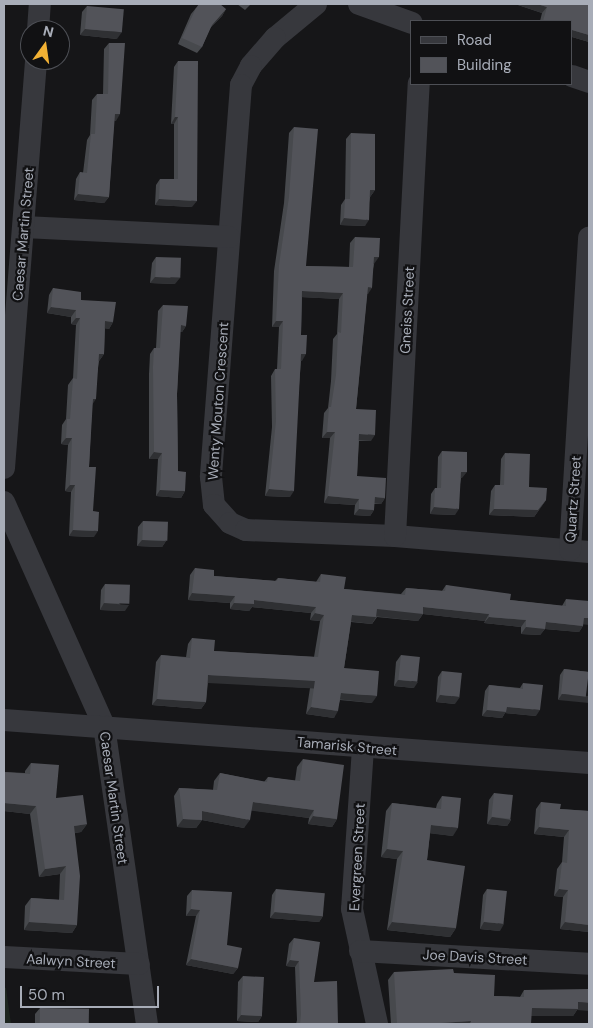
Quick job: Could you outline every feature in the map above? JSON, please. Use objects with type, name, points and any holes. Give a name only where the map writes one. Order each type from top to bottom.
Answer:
[{"type":"street","points":[[39,20],[40,4]]},
{"type":"street","name":"Wenty Mouton Crescent","points":[[316,4],[275,38],[251,66],[241,85],[211,477],[214,505],[230,523],[246,530],[395,536],[580,551]]},
{"type":"street","points":[[359,4],[410,22]]},
{"type":"street","name":"Caesar Martin Street","points":[[4,468],[35,70]]},
{"type":"street","points":[[573,76],[589,82]]},
{"type":"street","name":"Gneiss Street","points":[[395,536],[419,85]]},
{"type":"street","points":[[24,228],[230,237]]},
{"type":"street","name":"Quartz Street","points":[[580,551],[589,238]]},
{"type":"street","name":"Caesar Martin Street","points":[[4,502],[104,726],[147,1024]]},
{"type":"street","name":"Tamarisk Street","points":[[4,720],[104,726],[363,748],[589,762]]},
{"type":"street","name":"Evergreen Street","points":[[363,748],[352,909],[378,1024]]},
{"type":"street","name":"Joe Davis Street","points":[[360,951],[589,964]]},
{"type":"street","name":"Aalwyn Street","points":[[4,957],[138,964]]},
{"type":"shaded area","points":[[4,988],[6,988],[11,1024],[4,1024]]},
{"type":"building","points":[[199,4],[220,4],[226,9],[212,25],[202,47],[182,38]]},
{"type":"building","points":[[537,4],[589,4],[589,35],[573,30],[573,20],[543,20],[547,7]]},
{"type":"building","points":[[87,6],[124,9],[122,32],[85,29]]},
{"type":"building","points":[[109,43],[125,43],[120,114],[115,114],[109,197],[78,194],[80,172],[87,173],[91,134],[95,134],[97,94],[108,94]]},
{"type":"building","points":[[178,61],[198,61],[197,201],[159,199],[160,179],[178,179],[178,117],[175,117]]},
{"type":"building","points":[[294,127],[318,129],[306,266],[353,267],[355,237],[380,238],[379,257],[374,257],[372,288],[368,287],[356,409],[376,410],[375,435],[359,434],[357,476],[386,478],[385,498],[375,497],[374,510],[359,509],[359,499],[328,496],[335,432],[327,432],[329,407],[331,407],[336,375],[338,332],[341,333],[343,293],[302,291],[301,335],[307,335],[306,354],[301,354],[294,491],[269,489],[276,421],[275,369],[281,369],[283,321],[276,321],[279,265],[289,197]]},
{"type":"building","points":[[351,133],[375,134],[375,190],[370,190],[369,220],[344,218],[345,199],[350,199]]},
{"type":"building","points":[[156,257],[181,258],[180,278],[155,277]]},
{"type":"building","points":[[53,288],[81,292],[81,300],[116,302],[113,322],[105,321],[104,354],[99,354],[96,399],[93,399],[89,467],[96,467],[93,511],[99,512],[98,531],[73,530],[75,485],[70,485],[72,438],[66,438],[67,419],[70,419],[73,378],[77,379],[80,318],[76,318],[76,310],[51,307]]},
{"type":"building","points":[[163,305],[188,306],[186,326],[181,325],[177,394],[178,471],[186,472],[185,491],[160,490],[162,453],[154,452],[154,348],[160,348]]},
{"type":"building","points":[[442,451],[467,452],[467,472],[461,472],[459,509],[434,507],[435,488],[441,488]]},
{"type":"building","points":[[505,453],[530,454],[529,487],[547,488],[546,500],[538,510],[494,509],[495,485],[504,485]]},
{"type":"building","points":[[143,521],[168,522],[167,541],[142,540]]},
{"type":"building","points":[[195,568],[214,570],[214,576],[277,581],[278,578],[320,582],[321,574],[346,577],[344,589],[405,595],[406,588],[445,591],[446,585],[511,594],[510,600],[566,606],[566,599],[589,601],[589,618],[584,618],[583,626],[546,622],[545,629],[526,627],[526,620],[489,617],[489,614],[423,607],[423,614],[377,609],[376,617],[352,615],[344,668],[379,671],[377,696],[341,693],[338,711],[311,707],[315,681],[208,675],[206,702],[157,699],[161,655],[190,658],[192,638],[215,640],[214,651],[318,657],[324,615],[315,613],[316,607],[254,600],[254,604],[234,603],[235,596],[192,593]]},
{"type":"building","points":[[105,584],[130,585],[129,604],[104,603]]},
{"type":"building","points":[[401,655],[420,657],[417,682],[398,680]]},
{"type":"building","points":[[564,669],[589,672],[586,697],[561,694]]},
{"type":"building","points":[[442,671],[462,673],[459,697],[439,695]]},
{"type":"building","points":[[523,683],[543,685],[540,710],[507,707],[506,712],[487,710],[489,685],[523,689]]},
{"type":"building","points":[[303,759],[344,765],[337,819],[313,816],[314,810],[253,802],[250,820],[202,811],[202,820],[183,819],[179,788],[217,790],[220,773],[267,782],[268,777],[300,781]]},
{"type":"building","points":[[31,763],[59,765],[56,798],[83,795],[87,824],[74,826],[80,876],[77,925],[29,922],[31,898],[64,900],[66,866],[45,869],[36,806],[4,803],[4,772],[30,774]]},
{"type":"building","points":[[494,793],[513,795],[510,819],[491,817]]},
{"type":"building","points":[[442,796],[461,798],[458,828],[431,825],[427,860],[465,866],[456,928],[392,922],[403,851],[387,849],[392,803],[441,809]]},
{"type":"building","points":[[541,802],[561,804],[560,809],[589,811],[589,925],[565,922],[568,890],[559,889],[562,862],[567,863],[569,830],[539,827]]},
{"type":"building","points":[[276,889],[325,893],[323,916],[274,912]]},
{"type":"building","points":[[487,889],[507,891],[503,924],[484,922]]},
{"type":"building","points":[[192,890],[232,892],[227,945],[242,948],[238,968],[191,959],[200,910],[191,909]]},
{"type":"building","points":[[294,938],[320,942],[314,982],[337,981],[338,1024],[300,1024],[299,961],[290,960]]},
{"type":"building","points":[[453,969],[454,973],[495,975],[494,996],[524,997],[524,990],[589,989],[589,1003],[578,1002],[578,1009],[532,1008],[531,1024],[471,1024],[471,1021],[397,1024],[394,972]]},
{"type":"building","points":[[243,976],[264,977],[262,1016],[241,1015]]},
{"type":"building","points":[[40,1008],[89,1009],[89,1024],[40,1024]]}]
